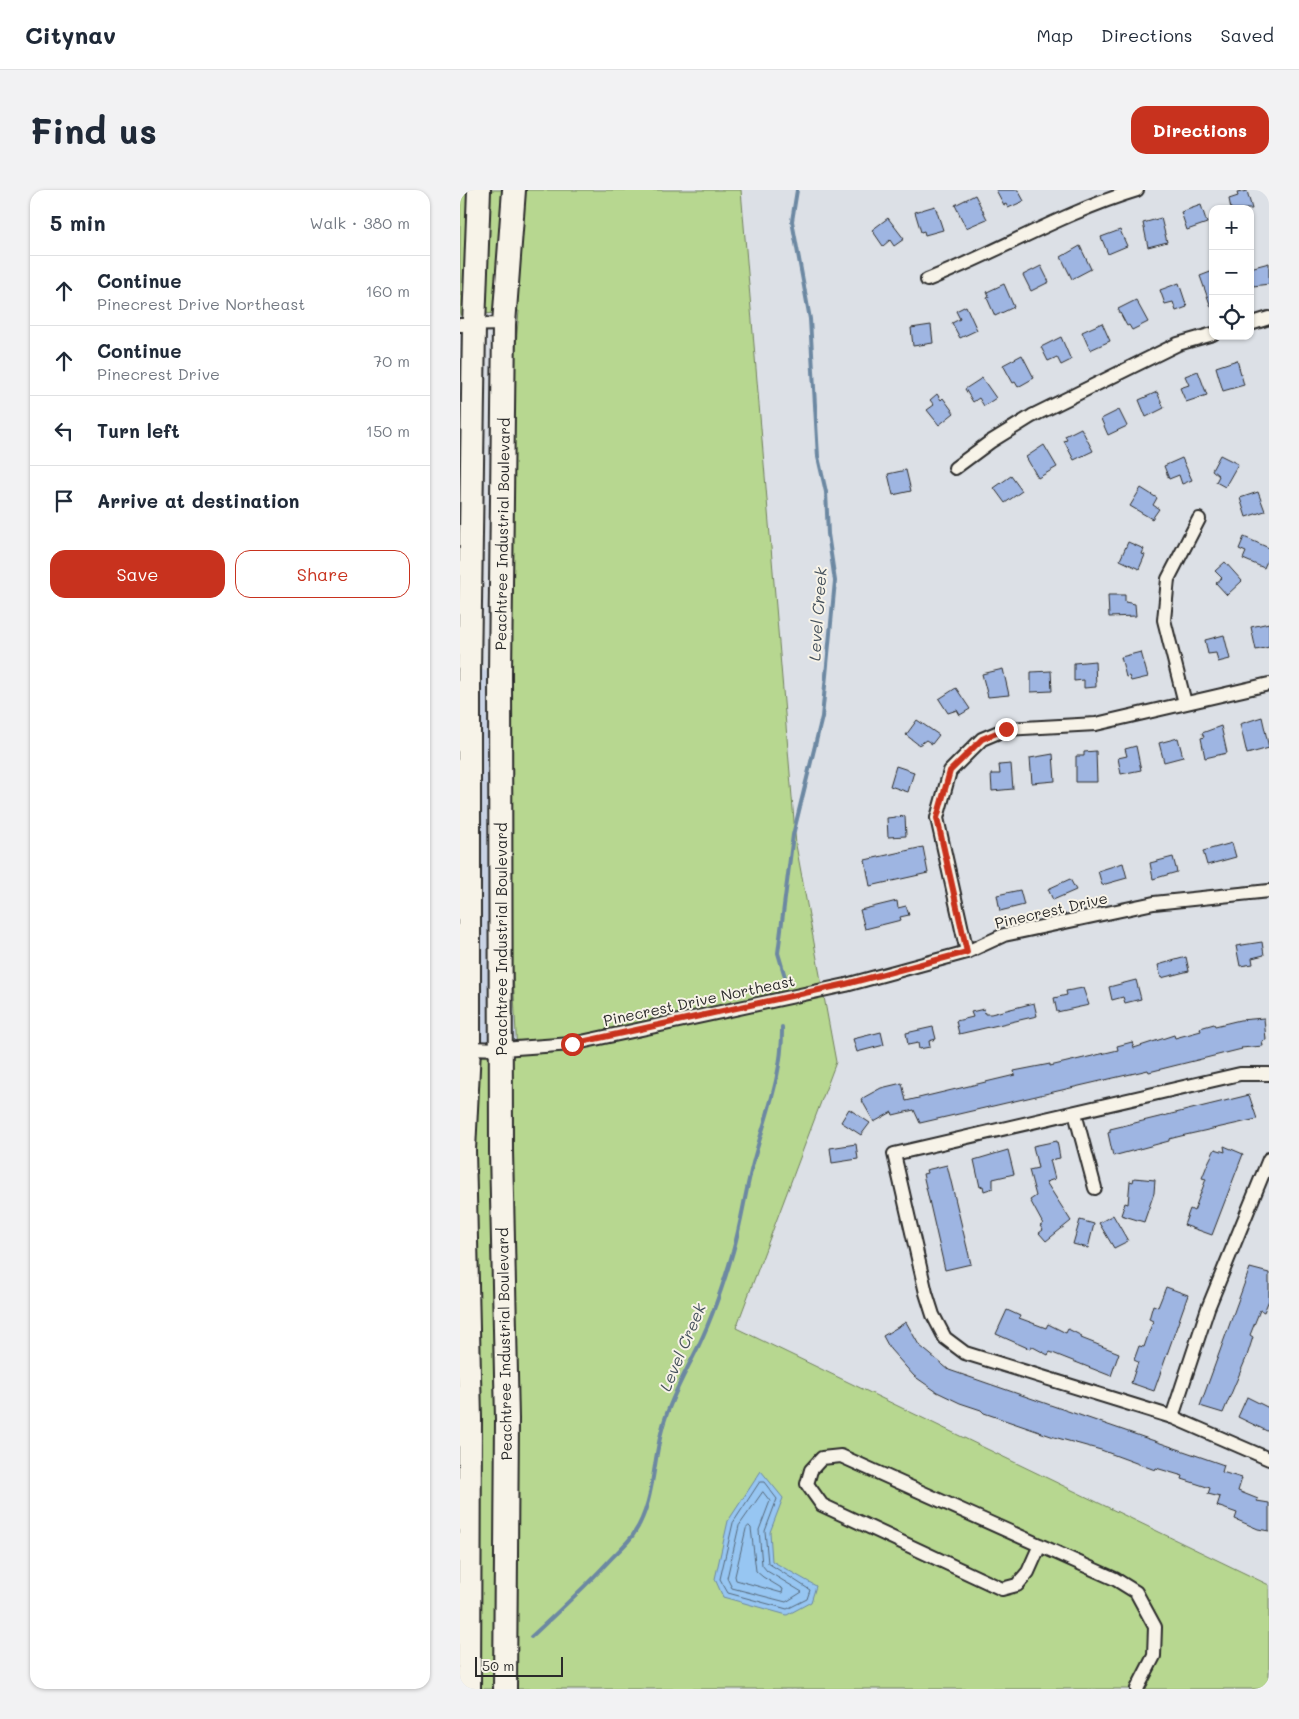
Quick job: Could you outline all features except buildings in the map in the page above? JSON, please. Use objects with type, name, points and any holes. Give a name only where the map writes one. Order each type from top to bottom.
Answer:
[{"type":"highway","name":"Peachtree Industrial Boulevard","points":[[468,1689],[470,1419],[464,1150],[469,1048],[467,325],[479,190]]},
{"type":"highway","name":"Peachtree Industrial Boulevard","points":[[505,1689],[507,1419],[501,1151],[500,673],[504,324],[514,190]]},
{"type":"street","points":[[927,280],[968,264],[1103,200],[1137,190]]},
{"type":"street","points":[[1254,323],[1269,318]]},
{"type":"street","points":[[467,325],[504,324]]},
{"type":"street","points":[[955,468],[990,442],[1032,416],[1178,344],[1209,335]]},
{"type":"street","points":[[1185,703],[1164,620],[1168,580],[1199,520]]},
{"type":"street","points":[[967,952],[937,818],[950,771],[982,739],[1006,729],[1096,724],[1269,684]]},
{"type":"street","name":"Pinecrest Drive","points":[[846,984],[967,952],[1004,935],[1154,903],[1269,891]]},
{"type":"street","name":"Pinecrest Drive Northeast","points":[[469,1048],[502,1049],[572,1044],[846,984]]},
{"type":"street","points":[[1269,1074],[1240,1074],[894,1154],[930,1308],[945,1338],[964,1353],[1172,1417],[1269,1459]]},
{"type":"street","points":[[1075,1113],[1095,1188]]},
{"type":"street","points":[[1172,1417],[1208,1308],[1269,1159]]},
{"type":"street","points":[[1040,1545],[1028,1572],[1017,1585],[1002,1589],[822,1504],[807,1484],[811,1470],[822,1458],[842,1456],[1040,1545],[1115,1579],[1136,1592],[1155,1627],[1154,1656],[1137,1689]]},
{"type":"shaded area","points":[[460,666],[504,673],[507,852],[517,1055],[460,1058]]},
{"type":"green space","points":[[460,190],[741,190],[796,845],[836,1062],[736,1328],[1269,1585],[1269,1689],[460,1689],[460,1058],[517,1054],[507,852],[500,525],[519,311],[460,316]]},
{"type":"water","points":[[761,1471],[783,1498],[770,1532],[772,1561],[816,1586],[811,1602],[787,1615],[723,1597],[715,1579],[728,1521]]},
{"type":"waterway","name":"Level Creek","points":[[785,977],[778,953],[793,835],[822,717],[835,581],[828,534],[826,492],[818,457],[810,319],[792,221],[797,190]]},
{"type":"waterway","name":"Level Creek","points":[[531,1637],[624,1546],[633,1535],[646,1508],[665,1419],[710,1320],[732,1255],[753,1163],[780,1062],[782,1027]]},
{"type":"route","points":[[572,1044],[846,984],[967,952],[937,818],[950,771],[982,739],[1006,729]]}]
